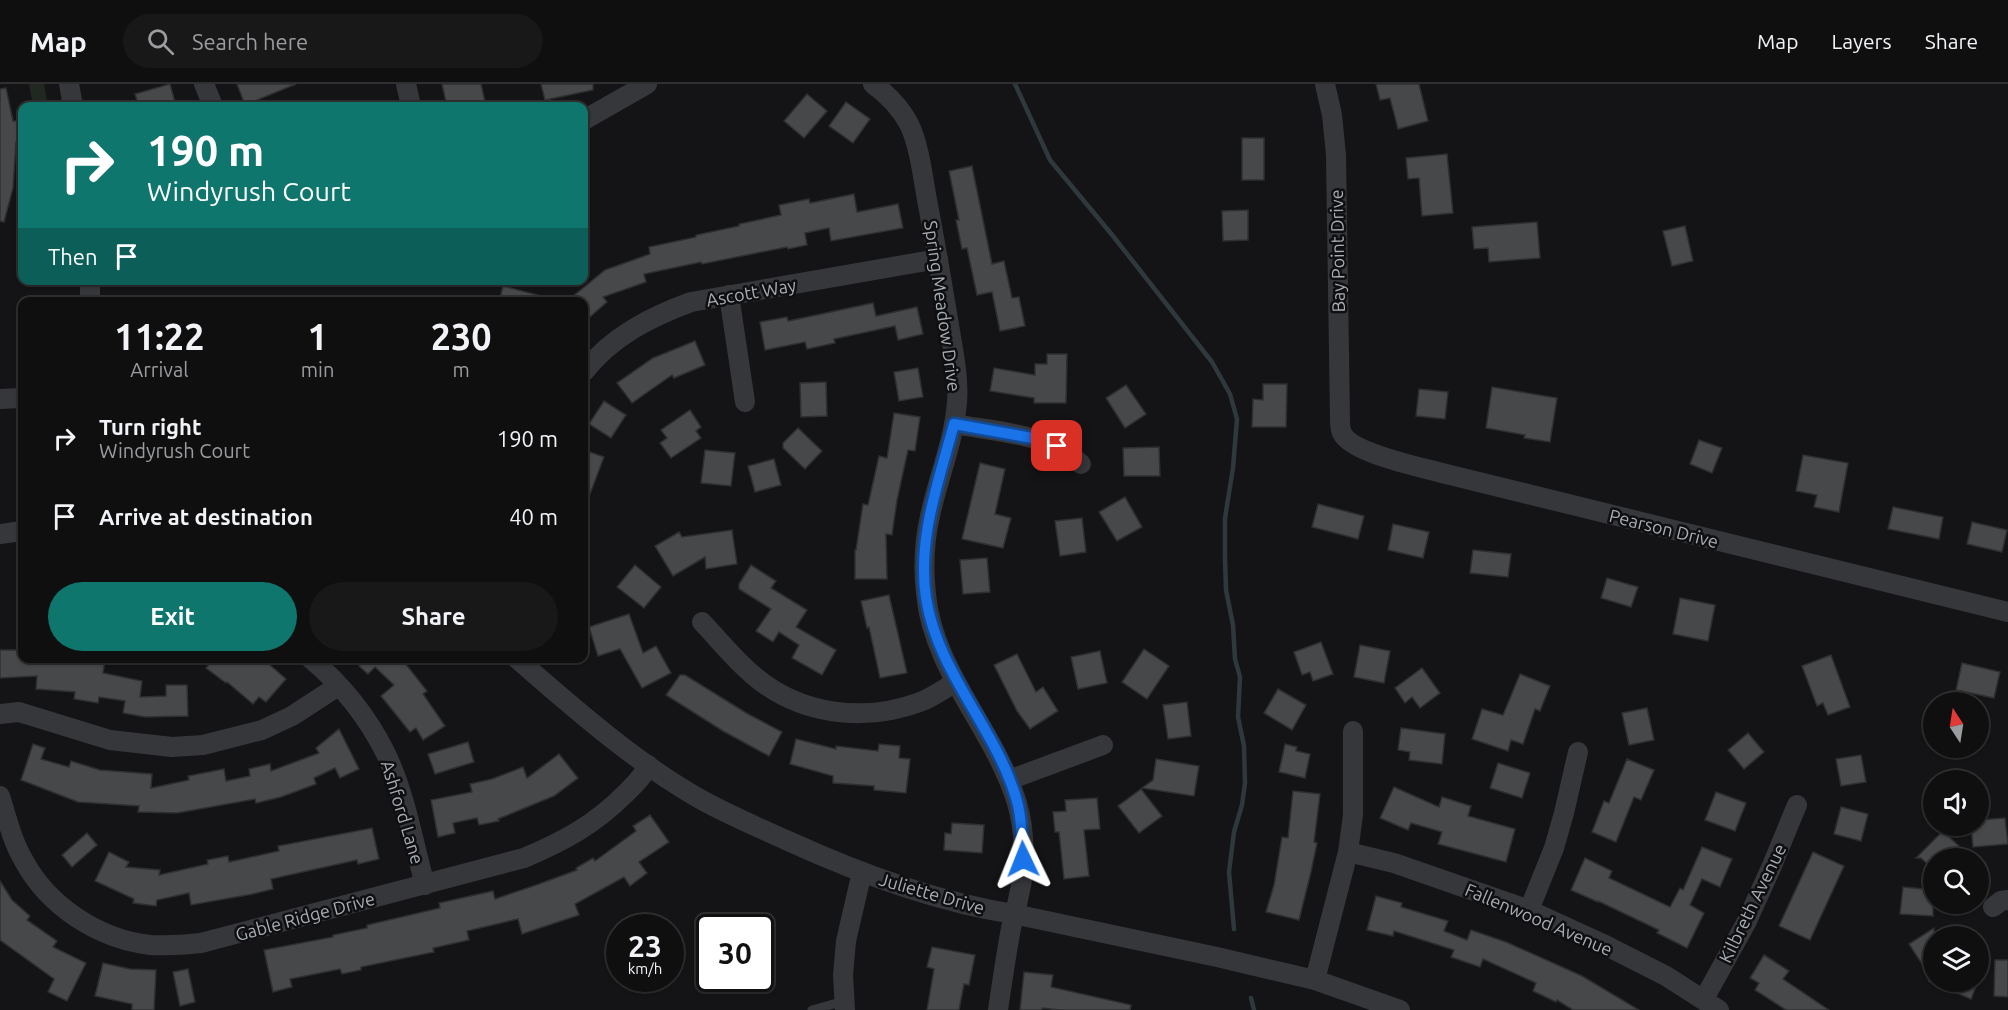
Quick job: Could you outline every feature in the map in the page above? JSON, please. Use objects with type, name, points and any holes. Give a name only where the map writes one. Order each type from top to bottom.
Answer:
[{"type":"street","points":[[69,84],[72,102]]},
{"type":"street","points":[[204,84],[211,102]]},
{"type":"street","points":[[406,84],[410,102]]},
{"type":"street","points":[[588,117],[623,89],[647,84]]},
{"type":"street","name":"Spring Meadow Drive","points":[[873,84],[886,93],[909,124],[919,156],[956,370],[957,400],[954,424],[925,543],[926,596],[931,623],[941,653],[1009,780],[1018,805],[1022,828],[1020,893],[1014,914],[998,1010]]},
{"type":"street","name":"Bay Point Drive","points":[[1325,84],[1332,115],[1336,155],[1340,418]]},
{"type":"street","name":"Ascott Way","points":[[588,368],[606,348],[635,327],[659,314],[691,302],[938,259]]},
{"type":"street","points":[[729,295],[745,402]]},
{"type":"street","points":[[0,399],[18,398]]},
{"type":"street","name":"Pearson Drive","points":[[1340,418],[1342,434],[1352,444],[1372,454],[1465,479],[2008,612]]},
{"type":"street","points":[[954,424],[1038,439],[1057,446],[1081,464]]},
{"type":"street","points":[[0,534],[18,532]]},
{"type":"street","points":[[702,622],[752,675],[791,699],[815,708],[840,713],[868,714],[896,710],[923,701],[956,682]]},
{"type":"street","name":"Ashford Lane","points":[[315,663],[369,723],[385,753],[398,784],[425,885]]},
{"type":"street","name":"Juliette Drive","points":[[522,663],[592,723],[648,765],[709,803],[816,854],[925,894],[980,909],[1014,914],[1217,957],[1315,980],[1400,1010]]},
{"type":"street","points":[[0,714],[20,712],[110,740],[172,747],[203,746],[262,730],[292,716],[338,686]]},
{"type":"street","points":[[1315,980],[1348,852],[1353,815],[1353,731]]},
{"type":"street","points":[[1009,780],[1103,745]]},
{"type":"street","points":[[1529,910],[1554,848],[1578,752]]},
{"type":"street","name":"Gable Ridge Drive","points":[[0,796],[13,839],[24,862],[39,884],[57,902],[77,918],[100,931],[149,945],[175,946],[201,943],[524,858],[559,843],[587,827],[633,787],[648,765]]},
{"type":"street","name":"Kilbreth Avenue","points":[[1711,1005],[1797,805]]},
{"type":"street","name":"Fallenwood Avenue","points":[[1348,852],[1426,873],[1529,910],[1666,976],[1711,1005]]},
{"type":"street","points":[[845,1005],[843,975],[846,941],[862,872]]},
{"type":"lane","points":[[812,1010],[845,1005]]},
{"type":"shaded area","points":[[29,84],[44,84],[47,102],[32,102]]},
{"type":"building","points":[[170,84],[175,102],[138,102],[135,94]]},
{"type":"building","points":[[237,84],[296,84],[252,102],[244,102]]},
{"type":"building","points":[[442,84],[481,84],[485,102],[446,102]]},
{"type":"building","points":[[541,84],[593,84],[593,90],[545,100]]},
{"type":"building","points":[[1376,84],[1419,84],[1428,121],[1398,129],[1390,98],[1380,100]]},
{"type":"building","points":[[6,88],[13,121],[18,121],[13,188],[4,222],[0,221],[0,89]]},
{"type":"building","points":[[807,94],[827,111],[804,138],[784,121]]},
{"type":"building","points":[[846,102],[870,119],[853,143],[829,126]]},
{"type":"building","points":[[1242,138],[1264,138],[1264,180],[1242,180]]},
{"type":"building","points":[[1447,154],[1453,213],[1422,216],[1419,178],[1408,179],[1406,158]]},
{"type":"building","points":[[972,166],[992,264],[1004,261],[1012,298],[1019,297],[1025,326],[1000,331],[992,292],[977,295],[967,248],[962,249],[956,220],[959,220],[949,171]]},
{"type":"building","points":[[854,194],[857,212],[898,204],[903,228],[831,241],[829,228],[805,233],[807,245],[702,264],[701,262],[644,274],[646,282],[603,297],[607,302],[588,319],[588,297],[572,297],[605,270],[650,254],[649,247],[781,215],[779,205],[809,199],[810,203]]},
{"type":"building","points":[[1248,210],[1248,240],[1223,241],[1222,211]]},
{"type":"building","points":[[1537,222],[1540,258],[1489,262],[1488,248],[1474,249],[1472,227]]},
{"type":"building","points":[[1685,226],[1693,261],[1672,266],[1663,231]]},
{"type":"building","points":[[503,286],[545,297],[500,297]]},
{"type":"building","points":[[873,303],[876,316],[917,307],[923,334],[898,340],[895,326],[834,339],[835,343],[807,349],[805,342],[765,350],[760,322],[787,317],[788,321]]},
{"type":"building","points":[[695,341],[705,365],[674,378],[672,375],[632,403],[617,383],[653,358]]},
{"type":"building","points":[[1047,354],[1067,354],[1066,403],[1034,403],[1034,398],[990,391],[994,368],[1035,375],[1035,364],[1047,364]]},
{"type":"building","points":[[918,368],[923,397],[899,401],[894,372]]},
{"type":"building","points":[[826,382],[827,416],[801,417],[800,383]]},
{"type":"building","points":[[1263,384],[1287,384],[1286,427],[1252,427],[1253,399],[1263,400]]},
{"type":"building","points":[[1126,385],[1146,414],[1125,428],[1106,398]]},
{"type":"building","points":[[1492,387],[1557,398],[1550,442],[1486,428]]},
{"type":"building","points":[[1419,389],[1448,392],[1445,419],[1416,416]]},
{"type":"building","points":[[604,401],[626,415],[611,438],[589,424]]},
{"type":"building","points":[[690,410],[701,427],[696,431],[701,438],[671,458],[660,443],[667,438],[661,430]]},
{"type":"building","points":[[894,413],[920,417],[915,451],[908,450],[892,535],[886,534],[887,579],[855,579],[855,550],[863,504],[868,505],[879,456],[887,458]]},
{"type":"building","points":[[798,428],[822,451],[805,469],[783,448],[783,443]]},
{"type":"building","points":[[1699,440],[1722,448],[1712,473],[1690,464]]},
{"type":"building","points":[[1159,447],[1160,476],[1124,476],[1123,448]]},
{"type":"building","points":[[705,450],[735,453],[731,486],[701,483]]},
{"type":"building","points":[[588,451],[604,457],[588,499]]},
{"type":"building","points":[[1803,455],[1848,463],[1839,512],[1814,507],[1817,495],[1796,491]]},
{"type":"building","points":[[774,459],[781,485],[755,492],[748,466]]},
{"type":"building","points":[[980,463],[1005,469],[995,514],[1011,518],[1003,548],[962,539]]},
{"type":"building","points":[[1125,497],[1142,527],[1117,541],[1099,512]]},
{"type":"building","points":[[1318,504],[1364,516],[1358,539],[1312,527]]},
{"type":"building","points":[[1893,507],[1943,517],[1939,539],[1888,529]]},
{"type":"building","points":[[1082,518],[1086,552],[1060,556],[1055,521]]},
{"type":"building","points":[[1972,522],[2007,530],[2002,552],[1967,544]]},
{"type":"building","points":[[1393,524],[1429,532],[1423,558],[1388,550]]},
{"type":"building","points":[[732,530],[737,564],[706,569],[705,557],[673,576],[655,546],[679,532],[682,537]]},
{"type":"building","points":[[1473,550],[1511,554],[1508,577],[1470,573]]},
{"type":"building","points":[[987,558],[990,592],[963,594],[960,560]]},
{"type":"building","points":[[635,565],[661,587],[644,608],[617,587]]},
{"type":"building","points":[[751,565],[776,581],[771,588],[807,610],[796,627],[836,650],[822,675],[792,658],[799,645],[779,632],[773,642],[756,631],[771,609],[739,589],[739,584]]},
{"type":"building","points":[[1607,578],[1638,587],[1631,607],[1601,598]]},
{"type":"building","points":[[889,595],[907,673],[880,678],[861,601]]},
{"type":"building","points":[[1680,598],[1715,605],[1708,641],[1673,634]]},
{"type":"building","points":[[629,614],[643,653],[656,646],[671,673],[642,688],[620,649],[598,656],[589,627]]},
{"type":"building","points":[[1321,642],[1333,674],[1313,681],[1310,672],[1302,675],[1294,652]]},
{"type":"building","points":[[1360,645],[1390,651],[1384,683],[1354,677]]},
{"type":"building","points":[[1144,649],[1169,666],[1147,699],[1122,682]]},
{"type":"building","points":[[0,650],[18,650],[18,663],[105,663],[103,673],[142,681],[140,697],[166,696],[166,685],[187,685],[188,716],[145,717],[123,713],[125,701],[99,697],[98,703],[74,699],[75,692],[36,689],[37,676],[0,678]]},
{"type":"building","points":[[1100,651],[1107,683],[1078,689],[1071,657]]},
{"type":"building","points":[[1017,654],[1036,692],[1043,687],[1058,711],[1030,729],[1017,711],[994,665]]},
{"type":"building","points":[[1831,655],[1850,707],[1828,715],[1823,703],[1817,706],[1802,666]]},
{"type":"building","points":[[210,663],[268,663],[286,679],[266,702],[259,697],[253,704],[206,668]]},
{"type":"building","points":[[362,663],[405,663],[427,691],[423,694],[445,726],[423,740],[416,728],[410,732],[381,696],[394,685],[375,667],[368,674],[359,666]]},
{"type":"building","points":[[1962,663],[2000,672],[1994,698],[1989,697],[1989,692],[1956,690]]},
{"type":"building","points":[[1422,668],[1440,693],[1420,708],[1412,697],[1405,703],[1395,688]]},
{"type":"building","points":[[1520,674],[1550,686],[1540,711],[1535,709],[1523,744],[1511,740],[1508,751],[1472,739],[1482,709],[1503,715]]},
{"type":"building","points":[[680,675],[685,675],[782,732],[769,756],[723,731],[666,695]]},
{"type":"building","points":[[1278,689],[1306,705],[1292,730],[1264,713]]},
{"type":"building","points":[[1187,702],[1191,736],[1168,739],[1163,705]]},
{"type":"building","points":[[1647,708],[1654,740],[1629,745],[1622,713]]},
{"type":"building","points":[[1401,728],[1445,734],[1442,764],[1409,760],[1410,752],[1398,750]]},
{"type":"building","points":[[339,729],[359,769],[340,778],[335,768],[314,778],[316,784],[281,797],[256,803],[255,799],[177,813],[138,812],[139,806],[78,802],[21,780],[33,744],[45,748],[41,759],[69,767],[71,761],[100,770],[152,774],[151,788],[189,780],[188,776],[224,769],[226,781],[250,776],[249,769],[270,764],[271,771],[319,753],[316,748]]},
{"type":"building","points":[[1748,733],[1764,752],[1744,769],[1728,750]]},
{"type":"building","points":[[796,739],[836,749],[836,746],[878,751],[879,744],[900,746],[899,758],[910,759],[906,793],[874,790],[874,786],[833,783],[833,776],[790,764]]},
{"type":"building","points":[[468,742],[474,762],[435,774],[428,754]]},
{"type":"building","points":[[1285,744],[1297,747],[1296,751],[1310,754],[1305,778],[1279,772]]},
{"type":"building","points":[[559,754],[578,778],[554,796],[498,819],[499,821],[479,825],[477,818],[453,823],[455,833],[438,837],[431,800],[472,792],[470,784],[492,779],[523,767],[527,778]]},
{"type":"building","points":[[1861,755],[1866,782],[1841,786],[1836,759]]},
{"type":"building","points":[[1156,759],[1199,766],[1194,796],[1142,788],[1153,780]]},
{"type":"building","points":[[1627,759],[1654,770],[1641,800],[1634,797],[1616,842],[1592,832],[1604,801],[1609,803]]},
{"type":"building","points":[[1498,763],[1530,773],[1522,798],[1490,788]]},
{"type":"building","points":[[1394,787],[1439,807],[1442,797],[1471,806],[1468,816],[1515,829],[1506,862],[1438,844],[1442,832],[1411,823],[1408,830],[1380,818]]},
{"type":"building","points":[[1141,789],[1162,816],[1139,833],[1118,806]]},
{"type":"building","points":[[1293,791],[1320,794],[1314,842],[1317,843],[1299,920],[1266,912],[1274,885],[1282,837],[1288,838]]},
{"type":"building","points":[[1716,792],[1746,803],[1735,831],[1705,820]]},
{"type":"building","points":[[1097,798],[1100,829],[1084,830],[1089,876],[1064,879],[1059,832],[1055,832],[1053,812],[1066,811],[1065,800]]},
{"type":"building","points":[[1841,807],[1868,814],[1861,841],[1834,834]]},
{"type":"building","points":[[650,815],[669,842],[639,862],[647,873],[630,886],[624,877],[575,904],[579,915],[522,934],[518,919],[467,931],[469,940],[433,948],[434,952],[361,967],[361,970],[342,974],[340,969],[290,979],[292,987],[273,992],[264,950],[367,928],[367,925],[440,908],[439,903],[493,891],[495,899],[539,884],[577,870],[576,868],[593,858],[595,861],[636,831],[633,826]]},
{"type":"building","points":[[2005,818],[2008,844],[1973,847],[1972,836],[1989,836],[1989,819]]},
{"type":"building","points":[[952,823],[984,825],[982,853],[944,850],[945,833],[951,834]]},
{"type":"building","points":[[372,828],[379,859],[358,864],[357,860],[271,879],[273,889],[253,894],[191,905],[189,893],[157,900],[156,906],[133,903],[134,899],[95,881],[109,852],[129,862],[126,867],[160,870],[159,875],[208,864],[207,860],[228,856],[229,862],[279,851],[278,846]]},
{"type":"building","points":[[87,833],[97,845],[72,867],[62,855]]},
{"type":"building","points":[[1938,836],[1948,836],[1961,848],[1926,848]]},
{"type":"building","points":[[1702,847],[1732,859],[1720,887],[1702,879],[1690,905],[1704,913],[1687,948],[1657,933],[1659,930],[1571,890],[1585,858],[1612,871],[1609,878],[1670,907],[1680,888],[1683,890]]},
{"type":"building","points":[[1923,851],[1923,860],[1916,858]]},
{"type":"building","points":[[1813,852],[1844,866],[1810,940],[1779,926]]},
{"type":"building","points":[[0,881],[12,900],[30,916],[27,920],[57,941],[53,947],[86,963],[67,1001],[48,992],[54,979],[0,940]]},
{"type":"building","points":[[1903,887],[1923,889],[1923,914],[1933,914],[1933,916],[1900,914]]},
{"type":"building","points":[[1376,896],[1402,903],[1401,907],[1448,921],[1444,931],[1467,940],[1471,930],[1506,942],[1582,976],[1639,1010],[1573,1010],[1557,1000],[1556,1002],[1533,991],[1536,983],[1483,959],[1480,967],[1451,957],[1454,950],[1394,931],[1393,936],[1367,930]]},
{"type":"building","points":[[1923,935],[1923,965],[1909,944]]},
{"type":"building","points":[[932,947],[975,955],[969,985],[964,984],[959,1010],[927,1010],[934,969],[927,967]]},
{"type":"building","points":[[1764,955],[1789,971],[1783,979],[1829,1010],[1786,1010],[1755,990],[1759,983],[1750,978]]},
{"type":"building","points":[[1995,960],[2008,960],[2008,997],[1994,996]]},
{"type":"building","points":[[103,963],[130,969],[156,970],[154,1010],[132,1010],[132,1004],[95,996]]},
{"type":"building","points":[[188,969],[195,1002],[180,1006],[173,972]]},
{"type":"building","points":[[1024,972],[1053,975],[1051,987],[1131,1005],[1130,1010],[1042,1008],[1042,1010],[1020,1010]]},
{"type":"building","points":[[1954,992],[1974,992],[1971,999]]},
{"type":"waterway","points":[[1015,84],[1050,160],[1212,362],[1230,394],[1237,419],[1233,468],[1225,518],[1226,590],[1233,625],[1235,659],[1240,677],[1238,717],[1244,746],[1245,783],[1242,805],[1234,832],[1229,872],[1234,929]]},
{"type":"waterway","points":[[1251,998],[1254,1010]]},
{"type":"route","points":[[1023,859],[1022,828],[1018,805],[1009,780],[941,653],[931,623],[926,596],[925,543],[954,424],[1038,439],[1057,446]]}]
